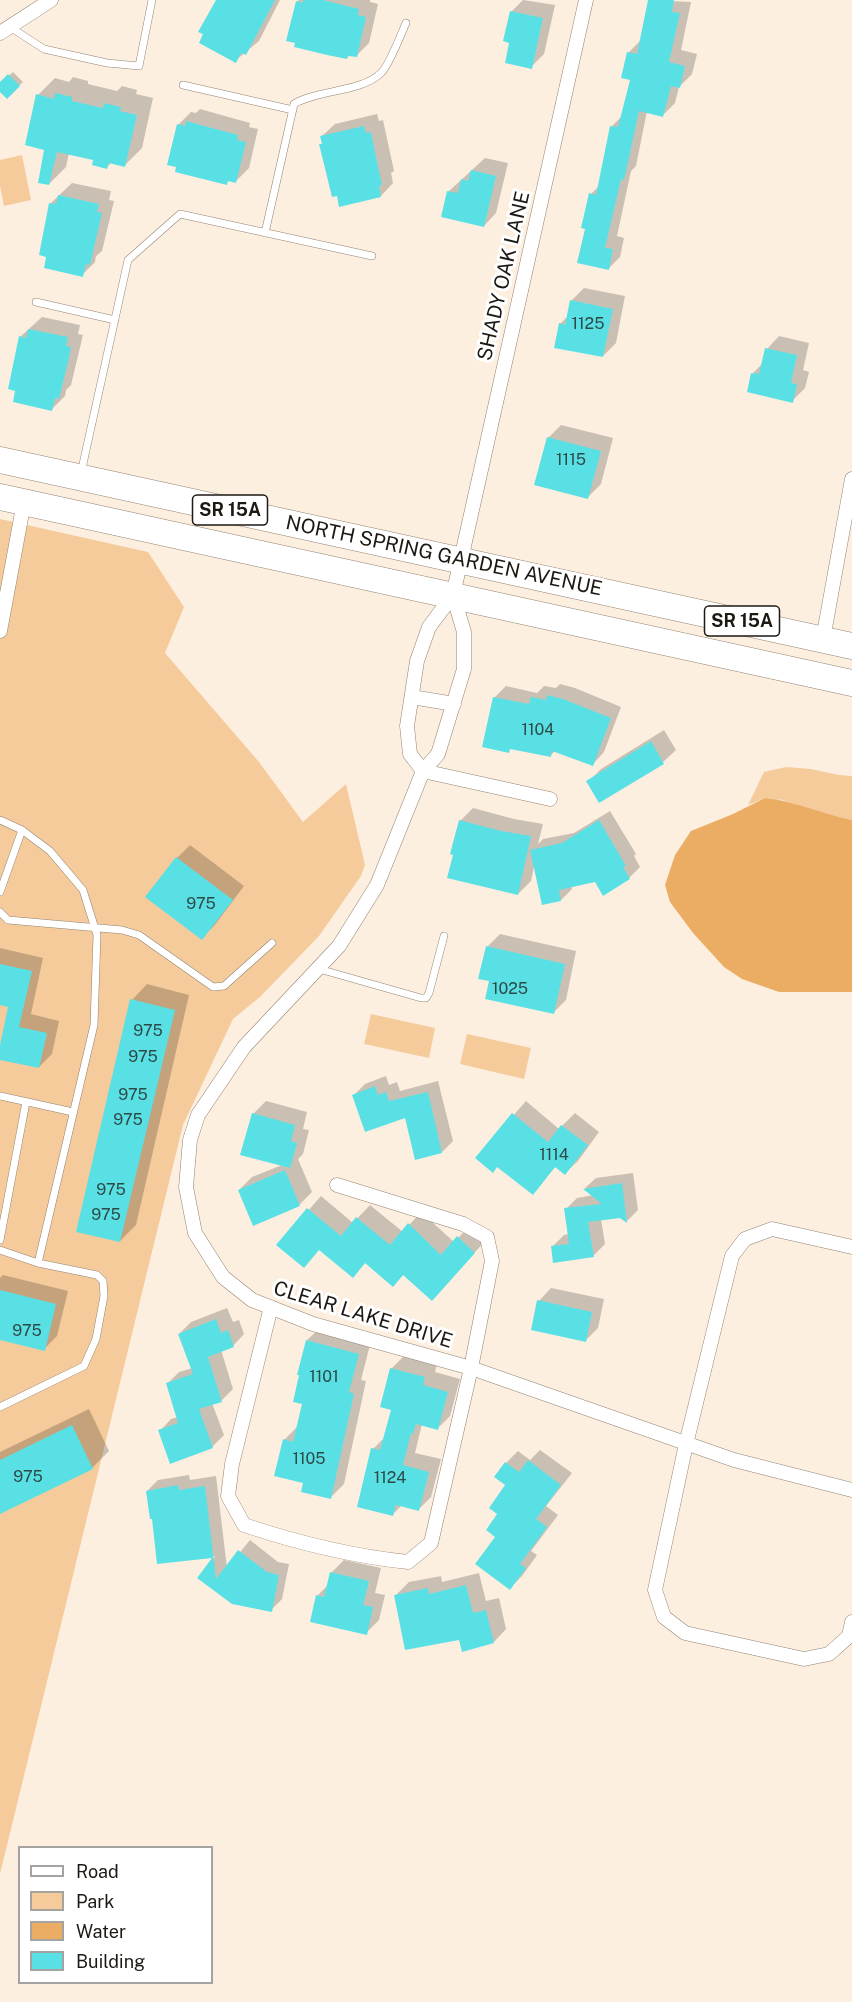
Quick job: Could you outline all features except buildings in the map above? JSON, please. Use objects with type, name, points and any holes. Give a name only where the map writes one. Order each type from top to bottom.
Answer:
[{"type":"highway","name":"NORTH SPRING GARDEN AVENUE","points":[[0,460],[852,646]]},
{"type":"highway","name":"NORTH SPRING GARDEN AVENUE","points":[[12,500],[852,682]]},
{"type":"street","points":[[5,30],[51,0]]},
{"type":"street","name":"SHADY OAK LANE","points":[[460,560],[586,0]]},
{"type":"street","points":[[823,639],[852,479]]},
{"type":"street","points":[[0,631],[12,500]]},
{"type":"street","name":"CLEAR LAKE DRIVE","points":[[423,771],[410,754],[407,726],[417,661],[429,627],[453,595],[460,560]]},
{"type":"street","name":"CLEAR LAKE DRIVE","points":[[453,595],[464,632],[465,669],[438,754],[423,771],[376,885],[339,946],[244,1047],[198,1115],[190,1140],[186,1187],[195,1233],[223,1277],[252,1300],[313,1324],[471,1368],[734,1461],[852,1490]]},
{"type":"street","points":[[412,697],[454,704]]},
{"type":"street","points":[[423,771],[550,800]]},
{"type":"street","points":[[271,1307],[232,1464],[228,1496],[244,1525],[294,1542],[362,1557],[408,1562],[431,1543],[471,1368],[492,1261],[487,1237],[463,1224],[337,1185]]},
{"type":"street","points":[[852,1247],[772,1229],[745,1239],[732,1256],[686,1444],[655,1590],[664,1617],[685,1633],[804,1659],[829,1654],[849,1636],[852,1622]]},
{"type":"lane","points":[[5,30],[44,49],[107,63],[139,66],[152,0]]},
{"type":"lane","points":[[266,233],[294,104],[304,98],[335,92],[368,81],[382,73],[406,23]]},
{"type":"lane","points":[[183,85],[293,110]]},
{"type":"lane","points":[[80,477],[128,260],[180,214],[372,256]]},
{"type":"lane","points":[[36,302],[115,320]]},
{"type":"lane","points":[[0,820],[22,830],[50,851],[83,890],[97,935],[94,1025],[38,1263]]},
{"type":"lane","points":[[0,892],[22,830]]},
{"type":"lane","points":[[0,912],[8,920],[122,930],[139,935],[213,987],[225,986],[272,943]]},
{"type":"lane","points":[[319,969],[426,998],[444,936]]},
{"type":"lane","points":[[0,1096],[73,1112]]},
{"type":"lane","points":[[0,1240],[26,1102]]},
{"type":"lane","points":[[0,1250],[38,1263],[97,1275],[103,1281],[104,1296],[96,1339],[84,1366],[0,1407]]},
{"type":"green space","points":[[22,155],[31,200],[4,206],[0,186],[0,160]]},
{"type":"green space","points":[[0,519],[148,552],[184,607],[165,653],[259,762],[303,822],[346,784],[365,865],[361,876],[319,936],[260,997],[233,1019],[183,1125],[0,1874]]},
{"type":"green space","points":[[786,767],[852,776],[852,820],[828,815],[783,800],[765,798],[748,805],[764,772]]},
{"type":"green space","points":[[371,1014],[435,1028],[429,1058],[364,1044]]},
{"type":"green space","points":[[467,1034],[531,1048],[524,1079],[460,1064]]},
{"type":"water","points":[[765,798],[852,820],[852,992],[779,992],[742,979],[724,967],[693,933],[670,902],[665,885],[675,855],[691,831]]}]
